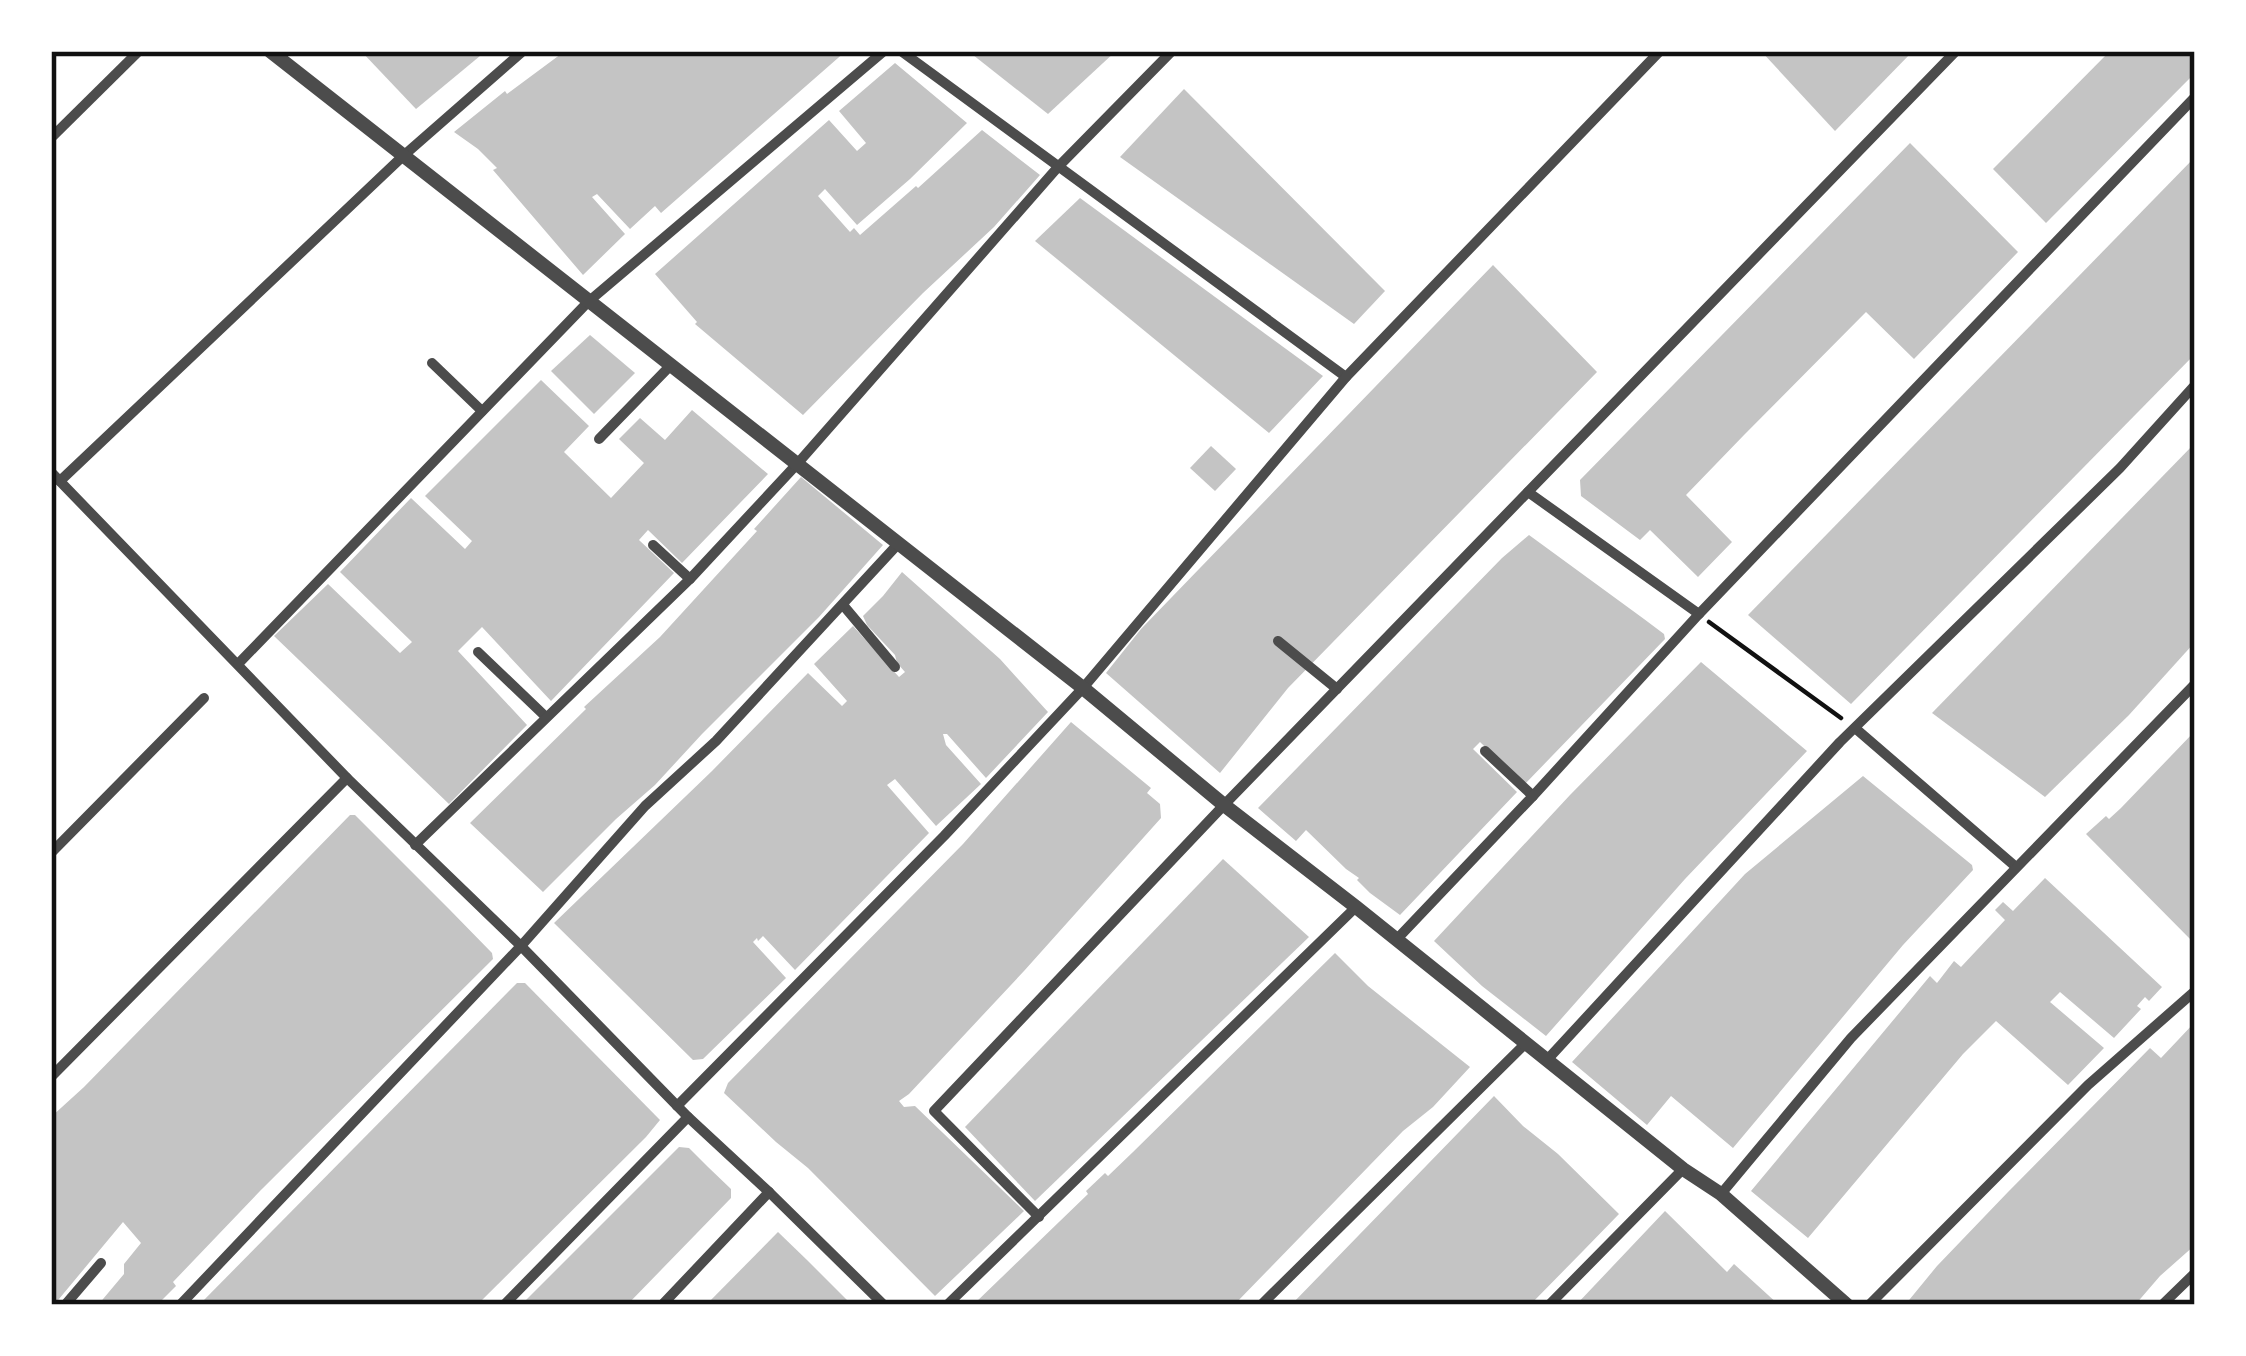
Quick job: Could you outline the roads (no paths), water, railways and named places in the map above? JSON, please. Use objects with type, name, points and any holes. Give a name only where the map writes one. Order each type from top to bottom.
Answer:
[{"type":"street","points":[[51,138],[140,51]]},
{"type":"street","points":[[270,51],[1083,688],[1224,806],[1683,1169],[1721,1194],[1841,1303]]},
{"type":"street","points":[[523,51],[56,476],[347,778],[521,946],[688,1118],[884,1305]]},
{"type":"street","points":[[238,664],[588,302],[884,51]]},
{"type":"street","points":[[901,51],[1346,377]]},
{"type":"street","points":[[415,845],[690,579],[1058,166],[1172,51]]},
{"type":"street","points":[[676,1106],[944,836],[1083,688],[1346,377],[1660,51]]},
{"type":"street","points":[[1039,1217],[934,1111],[1956,51]]},
{"type":"street","points":[[1396,939],[1699,614],[2195,98]]},
{"type":"street","points":[[433,362],[482,411]]},
{"type":"street","points":[[599,440],[670,366]]},
{"type":"street","points":[[1547,1060],[1855,728],[2120,468],[2195,385]]},
{"type":"street","points":[[1528,492],[1699,614]]},
{"type":"street","points":[[180,1305],[521,946],[645,806],[716,741],[898,544]]},
{"type":"street","points":[[653,545],[690,579]]},
{"type":"street","points":[[843,605],[896,668]]},
{"type":"street","points":[[1278,641],[1337,689]]},
{"type":"street","points":[[478,652],[547,717]]},
{"type":"street","points":[[1721,1194],[1851,1038],[2195,684]]},
{"type":"street","points":[[51,853],[204,698]]},
{"type":"street","points":[[1855,728],[2016,867]]},
{"type":"street","points":[[1485,751],[1533,796]]},
{"type":"street","points":[[51,1077],[347,778]]},
{"type":"street","points":[[947,1305],[1357,907]]},
{"type":"street","points":[[1869,1305],[2088,1085],[2195,991]]},
{"type":"street","points":[[1261,1305],[1526,1043]]},
{"type":"street","points":[[504,1305],[688,1118]]},
{"type":"street","points":[[1549,1305],[1683,1169]]},
{"type":"street","points":[[662,1305],[769,1192]]},
{"type":"street","points":[[65,1305],[101,1263]]},
{"type":"street","points":[[2162,1305],[2195,1273]]}]
